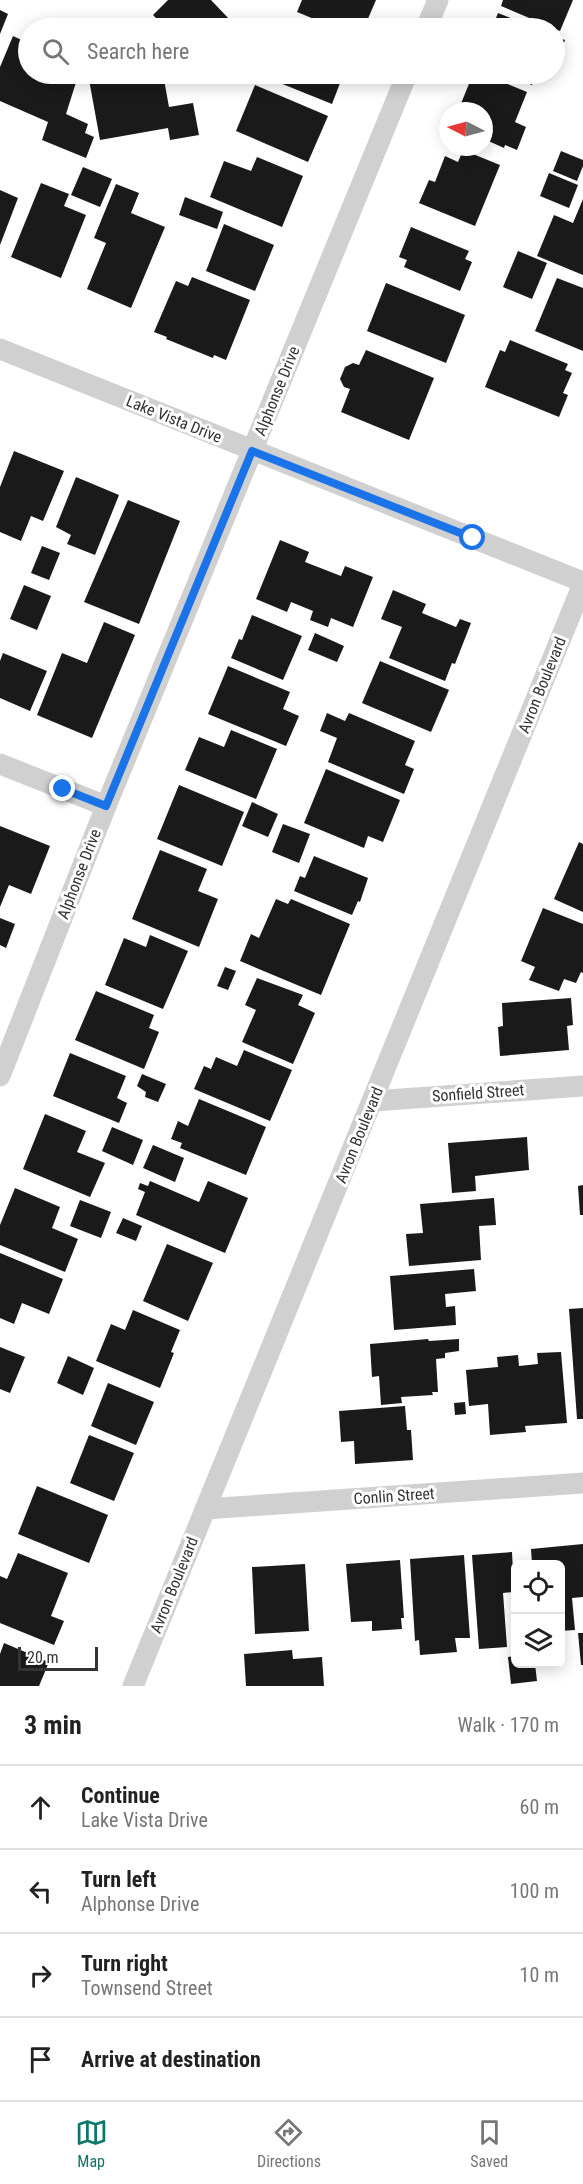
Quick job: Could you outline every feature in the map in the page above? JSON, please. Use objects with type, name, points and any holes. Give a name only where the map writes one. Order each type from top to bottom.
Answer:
[{"type":"street","points":[[430,18],[438,0]]},
{"type":"street","name":"Alphonse Drive","points":[[0,1076],[106,806],[403,84]]},
{"type":"street","name":"Lake Vista Drive","points":[[0,349],[583,583]]},
{"type":"street","name":"Avron Boulevard","points":[[133,1686],[583,583]]},
{"type":"street","points":[[0,764],[106,806]]},
{"type":"street","name":"Sonfield Street","points":[[373,1101],[583,1086]]},
{"type":"street","name":"Conlin Street","points":[[205,1509],[583,1483]]},
{"type":"building","points":[[168,0],[211,0],[228,18],[156,18],[153,15]]},
{"type":"building","points":[[302,0],[376,0],[368,18],[312,18],[297,12]]},
{"type":"building","points":[[503,0],[573,0],[565,19],[529,18],[501,6]]},
{"type":"building","points":[[0,10],[8,14],[0,34]]},
{"type":"building","points":[[498,13],[510,18],[496,18]]},
{"type":"building","points":[[13,36],[18,38],[18,84],[75,84],[66,114],[88,124],[85,133],[94,137],[86,158],[42,140],[48,122],[0,101],[0,67]]},
{"type":"building","points":[[90,84],[165,84],[169,107],[193,103],[199,135],[170,140],[168,128],[100,140]]},
{"type":"building","points":[[282,84],[340,84],[332,104]]},
{"type":"building","points":[[469,84],[507,84],[527,92],[515,122],[526,127],[517,150],[505,145],[504,148],[493,143],[493,102],[462,102]]},
{"type":"building","points":[[255,85],[328,116],[308,162],[236,131]]},
{"type":"building","points":[[561,151],[583,160],[577,181],[553,171]]},
{"type":"building","points":[[445,156],[458,162],[460,156],[478,156],[500,165],[475,226],[419,203],[429,180],[435,182]]},
{"type":"building","points":[[257,157],[303,176],[282,227],[210,197],[224,161],[251,171]]},
{"type":"building","points":[[83,167],[112,179],[100,207],[71,195]]},
{"type":"building","points":[[549,173],[578,185],[569,208],[540,196]]},
{"type":"building","points":[[41,183],[69,194],[64,206],[86,215],[61,278],[11,257]]},
{"type":"building","points":[[116,184],[139,193],[131,213],[165,227],[131,308],[87,289],[106,243],[94,238]]},
{"type":"building","points":[[0,190],[18,198],[0,245]]},
{"type":"building","points":[[185,197],[223,212],[217,229],[179,215]]},
{"type":"building","points":[[583,199],[583,275],[537,256],[554,215],[573,223]]},
{"type":"building","points":[[224,224],[274,245],[255,291],[206,271]]},
{"type":"building","points":[[411,227],[469,251],[465,259],[472,262],[460,291],[404,267],[407,260],[399,257]]},
{"type":"building","points":[[518,251],[547,263],[532,299],[503,287]]},
{"type":"building","points":[[192,277],[250,300],[226,360],[214,355],[213,358],[154,332],[176,281],[188,286]]},
{"type":"building","points":[[557,278],[583,288],[583,351],[535,331]]},
{"type":"building","points":[[386,283],[465,315],[446,363],[367,331]]},
{"type":"building","points":[[510,340],[568,364],[565,370],[572,373],[563,393],[568,395],[559,417],[485,387],[500,350],[505,352]]},
{"type":"building","points":[[366,350],[434,378],[409,440],[341,412],[350,389],[344,387],[340,379],[345,367],[353,363],[359,365]]},
{"type":"building","points":[[14,451],[64,471],[43,521],[31,516],[21,541],[0,532],[0,487]]},
{"type":"building","points":[[76,477],[119,495],[95,555],[67,544],[71,535],[56,527]]},
{"type":"building","points":[[128,500],[180,521],[139,624],[84,602]]},
{"type":"building","points":[[280,540],[309,552],[305,562],[341,576],[345,566],[373,577],[353,627],[331,618],[328,627],[310,620],[313,611],[291,602],[287,612],[256,599]]},
{"type":"building","points":[[42,546],[60,553],[49,580],[31,573]]},
{"type":"building","points":[[24,585],[51,596],[37,630],[10,619]]},
{"type":"building","points":[[393,590],[426,604],[422,613],[456,627],[460,619],[471,623],[455,664],[452,663],[445,681],[389,658],[402,627],[381,619]]},
{"type":"building","points":[[252,615],[302,636],[283,680],[231,658],[239,639],[242,640]]},
{"type":"building","points":[[104,622],[135,635],[92,738],[37,715],[62,653],[87,663]]},
{"type":"building","points":[[315,633],[344,646],[337,662],[308,650]]},
{"type":"building","points":[[3,653],[47,671],[30,711],[0,698],[0,661]]},
{"type":"building","points":[[380,661],[449,690],[431,732],[362,703]]},
{"type":"building","points":[[228,666],[290,692],[283,709],[299,716],[286,746],[208,714]]},
{"type":"building","points":[[327,713],[345,721],[349,713],[415,741],[405,765],[414,769],[404,794],[328,762],[337,738],[320,731]]},
{"type":"building","points":[[231,730],[277,749],[256,799],[185,770],[199,737],[224,747]]},
{"type":"building","points":[[326,769],[400,800],[383,842],[368,836],[364,848],[304,823]]},
{"type":"building","points":[[179,785],[244,812],[222,866],[157,839]]},
{"type":"building","points":[[252,802],[278,814],[268,837],[242,826]]},
{"type":"building","points":[[283,824],[310,834],[299,863],[272,852]]},
{"type":"building","points":[[0,826],[50,846],[31,894],[9,885],[0,907]]},
{"type":"building","points":[[579,842],[583,844],[583,912],[554,899]]},
{"type":"building","points":[[160,850],[207,869],[198,891],[218,899],[199,947],[132,919]]},
{"type":"building","points":[[314,856],[368,878],[360,902],[358,901],[352,915],[294,891],[300,876],[305,878]]},
{"type":"building","points":[[276,899],[288,904],[291,899],[350,924],[321,995],[240,961],[251,934],[259,938]]},
{"type":"building","points":[[543,908],[583,924],[583,973],[581,972],[576,983],[564,979],[559,991],[529,980],[535,967],[521,961]]},
{"type":"building","points":[[0,918],[15,924],[6,948],[0,945]]},
{"type":"building","points":[[150,935],[188,951],[163,1009],[105,985],[124,938],[146,947]]},
{"type":"building","points":[[225,967],[236,971],[228,990],[217,986]]},
{"type":"building","points":[[257,978],[303,995],[298,1005],[315,1013],[293,1064],[242,1042],[256,1010],[245,1005]]},
{"type":"building","points":[[96,991],[154,1015],[149,1028],[159,1032],[144,1069],[75,1040]]},
{"type":"building","points":[[571,998],[573,1025],[567,1026],[569,1050],[500,1056],[498,1027],[503,1026],[502,1003]]},
{"type":"building","points":[[244,1050],[292,1070],[270,1121],[194,1089],[204,1066],[211,1069],[216,1057],[237,1066]]},
{"type":"building","points":[[70,1053],[126,1076],[117,1098],[127,1103],[119,1123],[53,1096]]},
{"type":"building","points":[[142,1074],[166,1084],[158,1102],[145,1097],[146,1092],[137,1086]]},
{"type":"building","points":[[199,1099],[266,1127],[246,1175],[180,1148],[182,1143],[171,1139],[178,1121],[188,1126]]},
{"type":"building","points":[[45,1114],[86,1131],[77,1152],[105,1163],[90,1197],[23,1169]]},
{"type":"building","points":[[112,1127],[143,1140],[133,1165],[102,1151]]},
{"type":"building","points":[[527,1137],[529,1170],[475,1176],[476,1191],[452,1193],[448,1143]]},
{"type":"building","points":[[153,1145],[184,1158],[175,1182],[143,1168]]},
{"type":"building","points":[[150,1181],[199,1202],[208,1181],[248,1198],[225,1253],[136,1215],[145,1192],[138,1189],[140,1183],[148,1186]]},
{"type":"building","points":[[583,1185],[583,1215],[580,1215],[578,1186]]},
{"type":"building","points":[[15,1188],[60,1207],[52,1228],[78,1239],[65,1272],[0,1245],[0,1225]]},
{"type":"building","points":[[494,1198],[496,1225],[479,1226],[481,1260],[409,1266],[406,1234],[423,1233],[420,1204]]},
{"type":"building","points":[[80,1200],[111,1212],[101,1238],[70,1226]]},
{"type":"building","points":[[123,1218],[142,1226],[136,1241],[116,1233]]},
{"type":"building","points":[[167,1244],[213,1263],[188,1321],[143,1301]]},
{"type":"building","points":[[0,1253],[63,1279],[49,1314],[22,1303],[14,1324],[0,1318]]},
{"type":"building","points":[[474,1269],[476,1291],[445,1294],[446,1307],[455,1306],[456,1325],[394,1330],[390,1276]]},
{"type":"building","points":[[583,1308],[583,1419],[577,1419],[569,1309]]},
{"type":"building","points":[[133,1310],[180,1330],[171,1352],[174,1353],[160,1388],[96,1361],[111,1324],[125,1330]]},
{"type":"building","points":[[428,1339],[429,1341],[459,1339],[459,1351],[445,1353],[445,1358],[436,1359],[438,1392],[432,1392],[433,1395],[401,1397],[402,1403],[381,1405],[379,1376],[372,1377],[370,1344]]},
{"type":"building","points":[[0,1347],[25,1357],[10,1393],[0,1389]]},
{"type":"building","points":[[561,1352],[567,1423],[525,1426],[526,1432],[490,1435],[488,1404],[469,1406],[466,1370],[498,1367],[497,1357],[518,1355],[519,1366],[538,1364],[537,1353]]},
{"type":"building","points":[[68,1356],[94,1368],[83,1395],[57,1383]]},
{"type":"building","points":[[108,1383],[154,1402],[136,1445],[91,1426]]},
{"type":"building","points":[[465,1402],[466,1414],[455,1415],[454,1403]]},
{"type":"building","points":[[405,1406],[407,1430],[411,1430],[413,1460],[355,1464],[354,1441],[341,1442],[339,1411]]},
{"type":"building","points":[[89,1435],[134,1453],[114,1501],[70,1483]]},
{"type":"building","points":[[37,1486],[108,1515],[89,1563],[18,1534]]},
{"type":"building","points":[[583,1544],[583,1597],[572,1598],[575,1630],[565,1631],[565,1560],[532,1560],[531,1549]]},
{"type":"building","points":[[512,1552],[511,1592],[503,1593],[507,1647],[479,1649],[472,1555]]},
{"type":"building","points":[[18,1553],[68,1573],[51,1616],[64,1621],[54,1645],[0,1623],[0,1576],[7,1579]]},
{"type":"building","points":[[464,1555],[470,1638],[455,1638],[457,1652],[420,1655],[419,1640],[415,1641],[410,1559]]},
{"type":"building","points":[[400,1560],[404,1618],[401,1618],[402,1629],[372,1631],[372,1621],[351,1622],[346,1564]]},
{"type":"building","points":[[305,1564],[309,1631],[255,1634],[252,1567]]},
{"type":"building","points":[[578,1633],[583,1633],[583,1665],[581,1665]]},
{"type":"building","points":[[4,1643],[49,1662],[39,1686],[0,1686],[0,1654]]},
{"type":"building","points":[[292,1650],[293,1659],[322,1657],[324,1686],[246,1686],[244,1654]]},
{"type":"building","points":[[508,1657],[511,1657],[511,1668],[535,1668],[537,1681],[511,1684]]},
{"type":"route","points":[[63,789],[106,806],[252,451],[473,538]]}]
